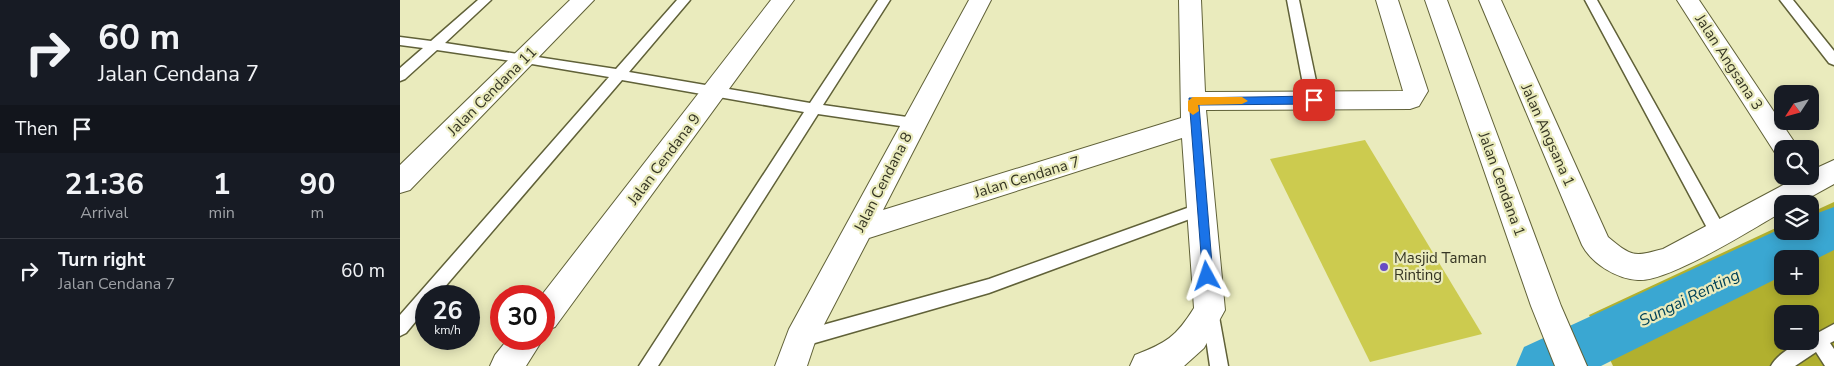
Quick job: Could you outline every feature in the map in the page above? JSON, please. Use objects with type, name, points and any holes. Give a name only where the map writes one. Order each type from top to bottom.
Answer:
[{"type":"street","name":"Jalan Cendana 11","points":[[400,182],[583,0]]},
{"type":"street","name":"Jalan Cendana 9","points":[[555,302],[783,0]]},
{"type":"street","name":"Jalan Cendana 8","points":[[791,366],[800,339],[980,0]]},
{"type":"street","points":[[1146,366],[1173,355],[1194,338],[1210,310],[1194,113],[1190,0]]},
{"type":"street","name":"Jalan Cendana 7","points":[[859,229],[1194,113],[1314,100],[1410,100],[1416,91],[1388,0]]},
{"type":"street","name":"Jalan Cendana 1","points":[[1436,0],[1546,306],[1571,366]]},
{"type":"street","name":"Jalan Angsana 1","points":[[1490,0],[1597,245],[1616,261],[1639,268],[1670,260],[1719,234]]},
{"type":"street","name":"Jalan Angsana 3","points":[[1688,0],[1780,140]]},
{"type":"street","points":[[1819,176],[1834,171]]},
{"type":"street","points":[[1719,234],[1799,185]]},
{"type":"street","points":[[506,366],[518,350]]},
{"type":"lane","points":[[400,76],[485,0]]},
{"type":"lane","points":[[437,285],[684,0]]},
{"type":"lane","points":[[648,366],[884,0]]},
{"type":"lane","points":[[1294,0],[1314,100]]},
{"type":"lane","points":[[1591,0],[1719,234]]},
{"type":"lane","points":[[1786,0],[1834,60]]},
{"type":"lane","points":[[400,41],[526,58],[815,109],[914,122]]},
{"type":"lane","points":[[800,339],[989,286],[1201,209]]},
{"type":"lane","points":[[1210,310],[1219,366]]},
{"type":"lane","points":[[400,328],[415,311]]},
{"type":"lane","points":[[1780,366],[1826,336],[1834,365]]},
{"type":"shaded area","points":[[1834,202],[1834,366],[1613,366],[1589,315],[1774,229],[1774,240],[1819,240],[1819,209]]},
{"type":"building","points":[[1365,140],[1482,334],[1370,362],[1270,159]]},
{"type":"waterway","name":"Sungai Renting","points":[[1544,366],[1834,227]]},
{"type":"slow traffic","points":[[1193,111],[1193,101],[1242,101]]},
{"type":"place","name":"Masjid Taman Rinting","points":[[1384,267]]},
{"type":"route","points":[[1207,276],[1193,101],[1314,100]]}]
